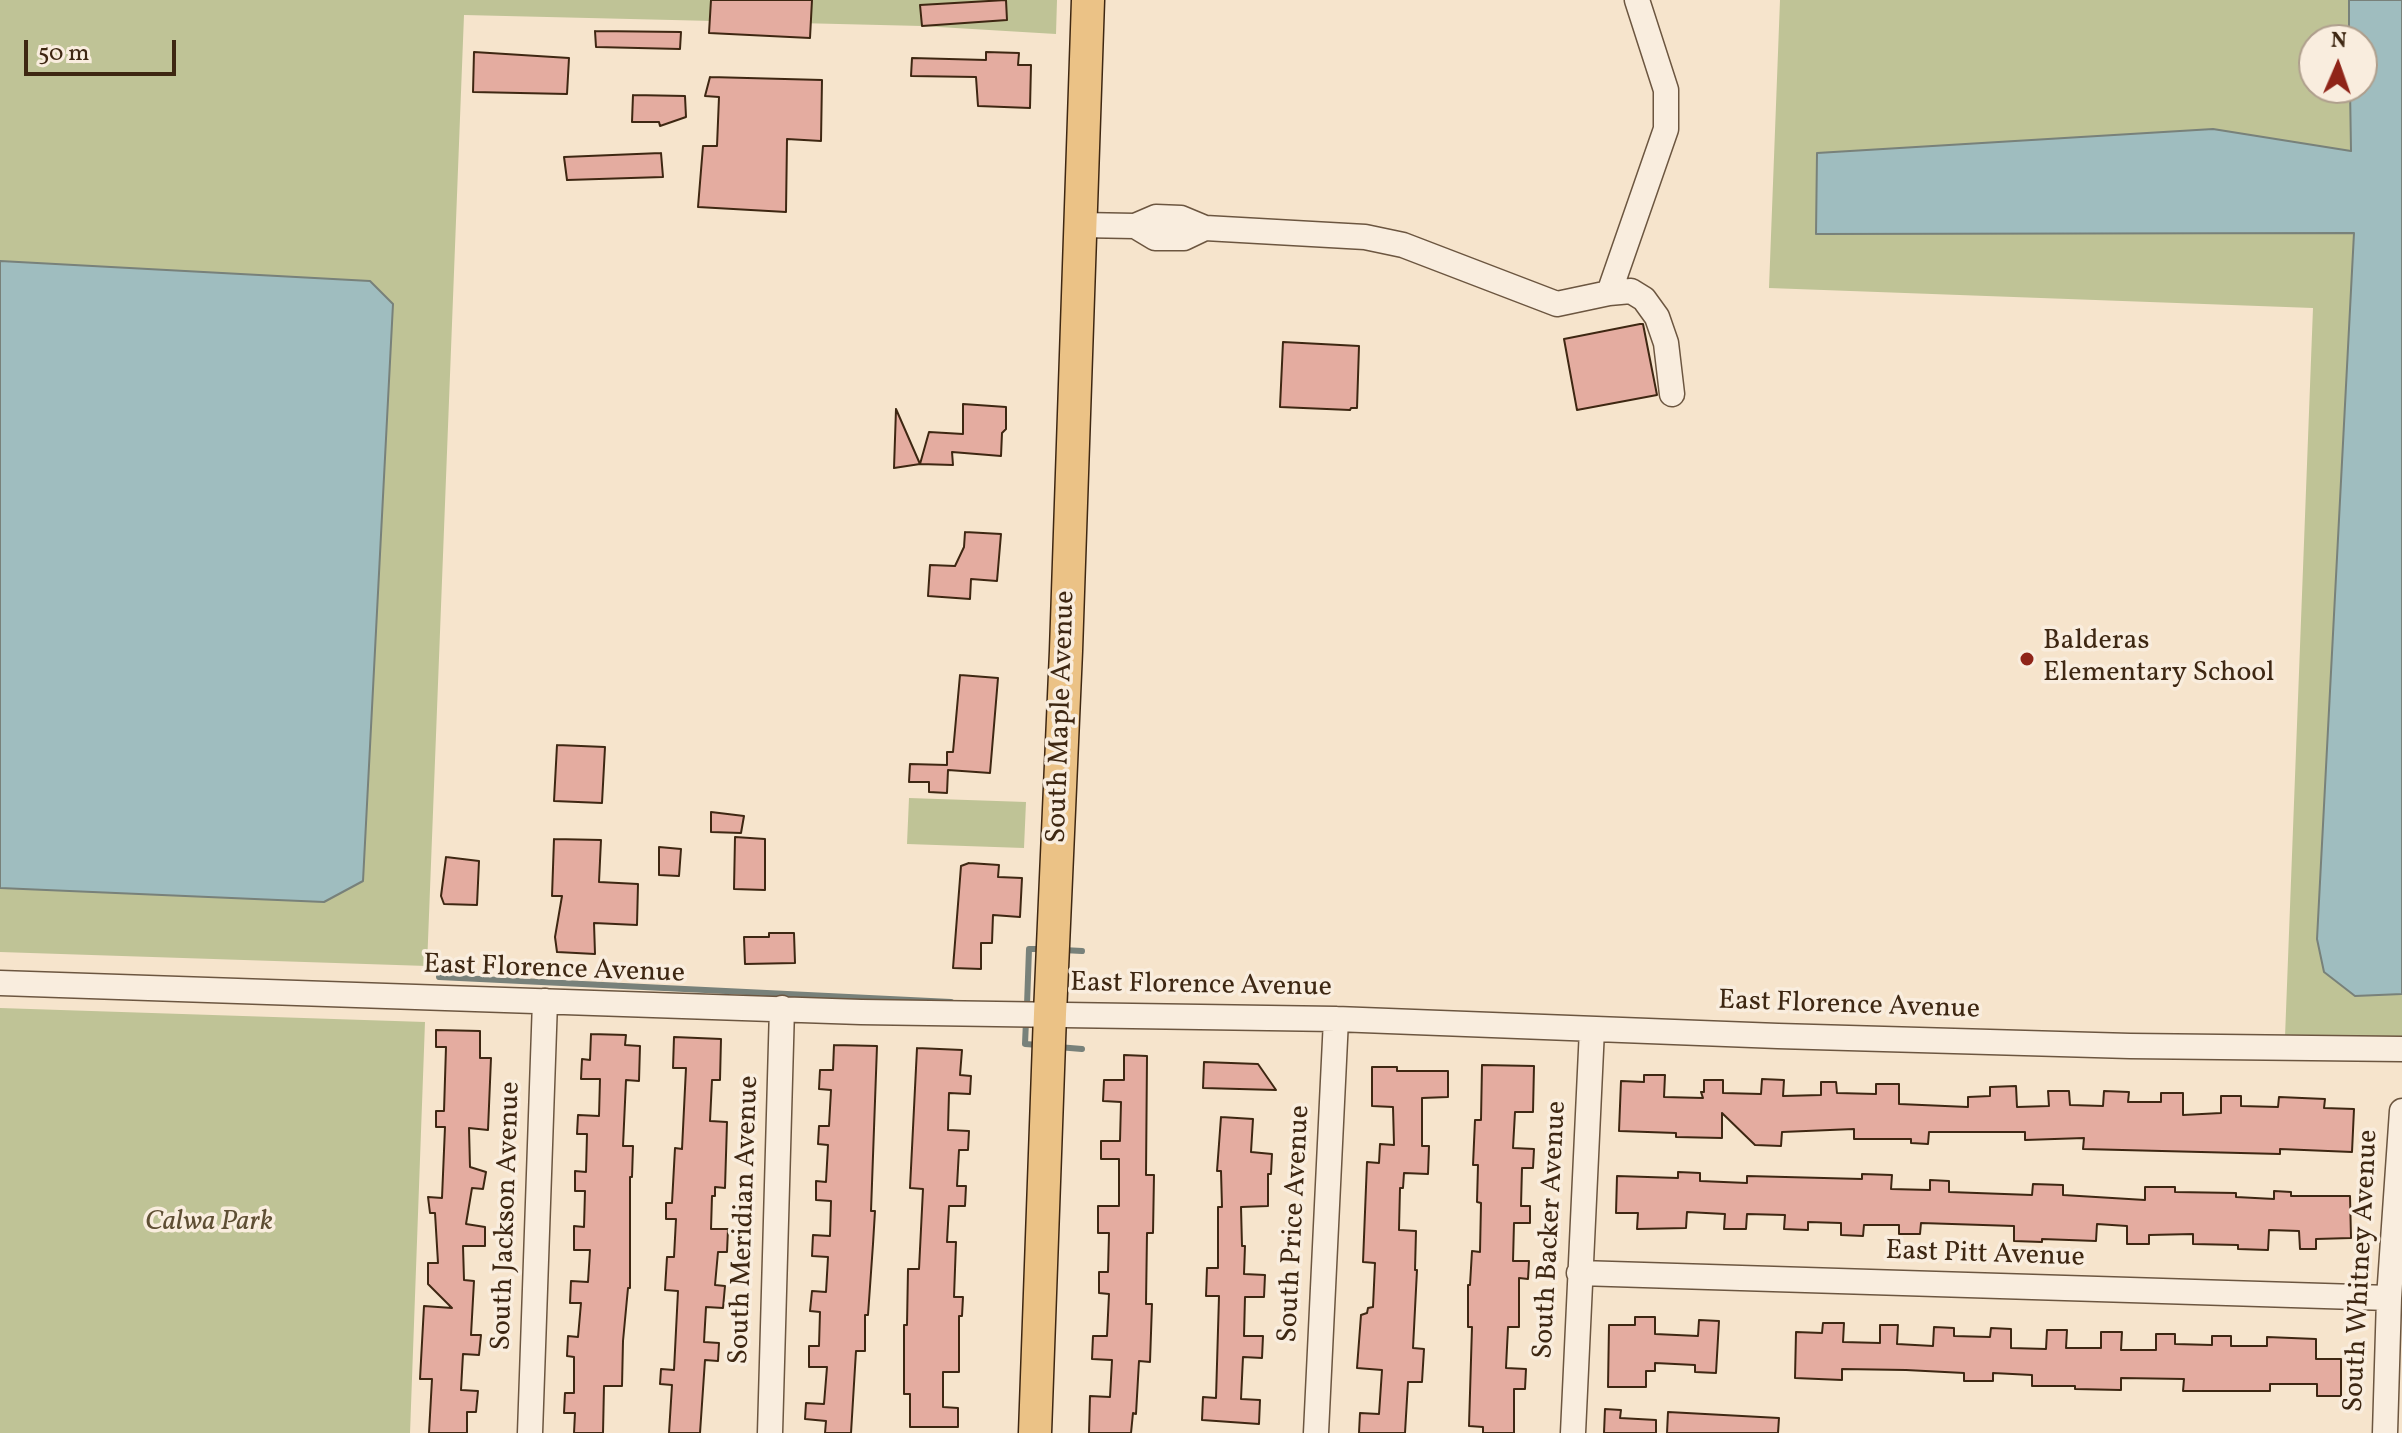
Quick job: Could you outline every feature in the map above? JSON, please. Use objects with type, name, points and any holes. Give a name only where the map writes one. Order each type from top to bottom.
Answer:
[{"type":"main road","name":"South Maple Avenue","points":[[1035,1433],[1066,667],[1088,0]]},
{"type":"street","points":[[1609,293],[1666,129],[1666,90],[1637,0]]},
{"type":"street","points":[[1080,225],[1135,226],[1155,238],[1184,238],[1205,228],[1365,237],[1390,242],[1557,304],[1631,291],[1644,299],[1657,317],[1666,343],[1672,394]]},
{"type":"street","name":"East Florence Avenue","points":[[0,983],[782,1008],[1336,1019],[2130,1046],[2402,1049]]},
{"type":"street","name":"South Jackson Avenue","points":[[530,1433],[545,1001]]},
{"type":"street","name":"South Meridian Avenue","points":[[770,1433],[782,1008]]},
{"type":"street","name":"South Price Avenue","points":[[1316,1433],[1336,1019]]},
{"type":"street","name":"South Backer Avenue","points":[[1573,1433],[1592,1029]]},
{"type":"street","name":"South Whitney Avenue","points":[[2385,1433],[2389,1298],[2402,1111]]},
{"type":"street","name":"East Pitt Avenue","points":[[1579,1273],[2389,1298]]},
{"type":"green space","points":[[0,0],[1057,0],[1056,34],[922,26],[464,15],[427,966],[0,952]]},
{"type":"green space","points":[[1780,0],[2402,0],[2402,1040],[2285,1037],[2313,308],[1769,288]]},
{"type":"green space","points":[[909,798],[1026,802],[1024,848],[907,844]]},
{"type":"green space","name":"Calwa Park","points":[[0,1008],[425,1022],[410,1433],[0,1433]]},
{"type":"water","points":[[2349,0],[2402,0],[2402,994],[2355,996],[2324,972],[2317,939],[2354,233],[1816,234],[1817,153],[2213,129],[2351,151],[2350,104],[2378,104],[2378,24],[2349,24]]},
{"type":"water","points":[[0,261],[370,281],[393,304],[363,881],[324,902],[0,888]]},
{"type":"building","points":[[711,0],[812,0],[810,38],[709,33]]},
{"type":"building","points":[[1006,0],[1007,20],[922,26],[920,5]]},
{"type":"building","points":[[595,31],[681,32],[680,49],[596,47]]},
{"type":"building","points":[[474,52],[569,58],[567,94],[473,92]]},
{"type":"building","points":[[986,52],[1019,53],[1018,65],[1031,65],[1030,108],[978,106],[976,77],[911,76],[912,58],[986,60]]},
{"type":"building","points":[[710,77],[822,80],[821,141],[787,139],[786,212],[698,207],[703,146],[717,146],[719,97],[705,96]]},
{"type":"building","points":[[633,95],[685,96],[686,117],[660,126],[659,122],[632,122]]},
{"type":"building","points":[[661,153],[663,177],[567,180],[564,157]]},
{"type":"building","points":[[1643,324],[1657,395],[1577,410],[1564,339]]},
{"type":"building","points":[[1283,342],[1359,346],[1357,408],[1280,407]]},
{"type":"building","points":[[963,404],[1006,407],[1001,456],[952,452],[953,465],[920,464],[929,432],[963,434]]},
{"type":"building","points":[[896,409],[920,464],[894,468]]},
{"type":"building","points":[[965,532],[1001,534],[997,581],[971,579],[970,599],[928,596],[930,565],[955,566],[964,547]]},
{"type":"building","points":[[960,675],[998,678],[990,773],[948,770],[947,793],[929,792],[929,782],[909,782],[910,764],[947,765],[947,752],[953,752]]},
{"type":"building","points":[[557,745],[605,747],[602,803],[554,801]]},
{"type":"building","points":[[711,812],[744,816],[741,833],[711,832]]},
{"type":"building","points":[[735,837],[765,839],[765,890],[734,889]]},
{"type":"building","points":[[554,839],[601,840],[599,882],[638,884],[637,925],[594,923],[595,954],[557,952],[555,937],[562,896],[552,896]]},
{"type":"building","points":[[659,847],[681,849],[679,876],[659,875]]},
{"type":"building","points":[[446,857],[479,861],[477,905],[444,904],[441,896]]},
{"type":"building","points":[[969,863],[999,865],[998,877],[1022,878],[1020,917],[993,915],[992,943],[981,943],[981,969],[953,968],[961,866]]},
{"type":"building","points":[[769,933],[794,933],[795,963],[745,964],[744,937],[769,937]]},
{"type":"building","points":[[436,1030],[480,1031],[480,1058],[491,1058],[488,1130],[469,1128],[470,1167],[486,1172],[483,1189],[472,1188],[466,1224],[485,1227],[485,1246],[463,1246],[464,1280],[474,1281],[471,1335],[481,1335],[479,1355],[463,1354],[461,1390],[478,1391],[476,1412],[467,1412],[467,1433],[429,1433],[432,1379],[420,1379],[424,1306],[452,1308],[428,1284],[428,1263],[438,1263],[435,1213],[430,1213],[428,1197],[442,1198],[445,1127],[436,1127],[436,1111],[444,1111],[446,1047],[436,1047]]},
{"type":"building","points":[[591,1034],[626,1035],[625,1045],[640,1046],[639,1081],[626,1080],[623,1146],[633,1146],[630,1288],[623,1341],[622,1386],[604,1386],[603,1433],[574,1433],[575,1413],[564,1413],[565,1393],[574,1393],[574,1357],[567,1356],[568,1336],[578,1337],[581,1303],[570,1303],[571,1281],[588,1282],[590,1250],[574,1250],[574,1226],[584,1227],[585,1191],[575,1191],[575,1171],[586,1172],[587,1134],[577,1134],[578,1115],[599,1116],[600,1079],[581,1079],[582,1059],[590,1060]]},
{"type":"building","points":[[674,1037],[721,1039],[720,1080],[712,1080],[710,1121],[727,1122],[725,1188],[715,1187],[711,1229],[728,1229],[727,1252],[718,1252],[715,1285],[725,1286],[723,1308],[706,1307],[704,1342],[719,1343],[718,1361],[705,1360],[700,1433],[669,1433],[672,1385],[660,1384],[661,1369],[674,1370],[678,1291],[665,1290],[667,1257],[674,1257],[676,1219],[666,1219],[666,1203],[672,1203],[675,1148],[682,1149],[686,1068],[673,1068]]},
{"type":"building","points":[[834,1045],[877,1046],[871,1211],[875,1211],[873,1244],[868,1315],[865,1315],[865,1351],[856,1351],[851,1433],[825,1433],[826,1421],[805,1419],[806,1403],[824,1404],[827,1367],[809,1367],[809,1346],[819,1346],[820,1312],[810,1311],[812,1291],[826,1292],[828,1257],[812,1256],[813,1235],[830,1236],[831,1201],[816,1200],[816,1181],[826,1182],[828,1145],[818,1144],[819,1126],[829,1126],[831,1090],[819,1089],[820,1070],[833,1070]]},
{"type":"building","points":[[917,1048],[962,1050],[960,1075],[971,1076],[970,1094],[949,1093],[948,1130],[969,1131],[968,1150],[959,1150],[957,1186],[966,1186],[965,1206],[949,1206],[947,1242],[956,1242],[954,1297],[963,1297],[962,1316],[959,1316],[959,1372],[943,1372],[943,1407],[958,1408],[958,1427],[910,1427],[910,1394],[904,1394],[908,1269],[919,1269],[923,1189],[910,1188]]},
{"type":"building","points":[[1124,1055],[1147,1056],[1146,1175],[1154,1175],[1153,1233],[1147,1233],[1146,1304],[1152,1304],[1150,1362],[1139,1361],[1136,1414],[1133,1413],[1131,1433],[1089,1433],[1090,1396],[1110,1397],[1112,1360],[1092,1359],[1093,1336],[1107,1336],[1109,1294],[1099,1293],[1099,1272],[1108,1272],[1109,1233],[1098,1233],[1098,1206],[1119,1206],[1119,1159],[1101,1159],[1101,1141],[1120,1141],[1121,1102],[1103,1101],[1104,1080],[1124,1080]]},
{"type":"building","points":[[1204,1062],[1258,1064],[1276,1090],[1203,1088]]},
{"type":"building","points":[[1482,1065],[1534,1066],[1533,1112],[1515,1112],[1513,1148],[1534,1149],[1533,1168],[1522,1168],[1521,1206],[1530,1206],[1530,1223],[1514,1223],[1513,1261],[1529,1261],[1528,1279],[1519,1278],[1519,1327],[1508,1327],[1506,1368],[1526,1369],[1525,1389],[1514,1389],[1514,1433],[1483,1433],[1483,1427],[1469,1426],[1472,1327],[1468,1327],[1468,1285],[1472,1251],[1480,1252],[1478,1165],[1473,1165],[1475,1120],[1481,1120]]},
{"type":"building","points":[[1372,1067],[1397,1067],[1397,1071],[1448,1071],[1448,1097],[1422,1098],[1422,1146],[1429,1146],[1428,1174],[1404,1173],[1403,1188],[1400,1188],[1399,1230],[1416,1231],[1413,1348],[1424,1349],[1422,1382],[1408,1382],[1405,1433],[1359,1433],[1360,1413],[1379,1414],[1382,1370],[1357,1368],[1361,1315],[1373,1307],[1375,1263],[1363,1262],[1367,1162],[1379,1163],[1380,1144],[1394,1145],[1393,1107],[1372,1106]]},
{"type":"building","points":[[1644,1075],[1665,1075],[1664,1097],[1703,1098],[1704,1080],[1723,1080],[1723,1093],[1761,1094],[1762,1079],[1784,1080],[1783,1096],[1821,1095],[1821,1082],[1836,1082],[1837,1093],[1876,1094],[1876,1084],[1899,1084],[1899,1104],[1968,1107],[1968,1097],[1990,1096],[1990,1087],[2016,1086],[2017,1107],[2049,1106],[2048,1091],[2069,1091],[2070,1105],[2103,1106],[2104,1091],[2129,1092],[2128,1102],[2161,1102],[2161,1093],[2183,1093],[2183,1115],[2221,1113],[2221,1096],[2241,1096],[2241,1106],[2278,1107],[2279,1097],[2325,1099],[2324,1108],[2354,1109],[2352,1152],[2280,1149],[2280,1154],[2083,1149],[2084,1138],[2025,1140],[2025,1132],[1929,1132],[1928,1144],[1911,1143],[1911,1139],[1854,1139],[1854,1129],[1782,1132],[1781,1146],[1755,1145],[1722,1113],[1722,1138],[1619,1131],[1621,1081],[1644,1082]]},
{"type":"building","points":[[1221,1117],[1253,1119],[1251,1152],[1272,1154],[1271,1174],[1268,1174],[1268,1206],[1241,1207],[1244,1274],[1265,1275],[1264,1297],[1245,1297],[1244,1336],[1263,1336],[1262,1358],[1243,1357],[1241,1399],[1260,1400],[1259,1424],[1202,1420],[1203,1397],[1216,1398],[1219,1296],[1206,1296],[1207,1268],[1218,1268],[1218,1207],[1222,1207],[1221,1171],[1217,1171]]},
{"type":"building","points":[[1678,1172],[1700,1173],[1700,1181],[1747,1183],[1747,1176],[1862,1179],[1862,1174],[1892,1175],[1891,1189],[1930,1190],[1930,1180],[1949,1181],[1949,1192],[2032,1195],[2033,1184],[2063,1185],[2063,1195],[2145,1200],[2145,1187],[2175,1187],[2175,1192],[2236,1193],[2236,1197],[2274,1199],[2274,1191],[2291,1192],[2291,1196],[2350,1196],[2351,1238],[2316,1239],[2316,1249],[2300,1249],[2299,1231],[2269,1230],[2268,1250],[2238,1249],[2238,1245],[2193,1244],[2193,1234],[2149,1235],[2149,1244],[2127,1244],[2127,1226],[2097,1224],[2096,1241],[2042,1239],[2042,1242],[2014,1241],[2014,1226],[1921,1223],[1920,1234],[1899,1234],[1899,1225],[1864,1225],[1863,1236],[1841,1235],[1841,1223],[1808,1222],[1808,1230],[1784,1229],[1785,1215],[1747,1214],[1746,1229],[1724,1229],[1725,1214],[1687,1212],[1686,1228],[1637,1229],[1638,1213],[1616,1213],[1617,1176],[1678,1178]]},
{"type":"building","points":[[1635,1317],[1655,1317],[1655,1334],[1698,1336],[1699,1320],[1719,1321],[1716,1373],[1695,1372],[1695,1365],[1655,1363],[1655,1371],[1646,1371],[1646,1387],[1608,1387],[1609,1325],[1635,1325]]},
{"type":"building","points":[[1823,1323],[1844,1323],[1843,1342],[1880,1343],[1880,1325],[1898,1325],[1897,1344],[1933,1346],[1934,1327],[1954,1328],[1954,1336],[1990,1337],[1991,1328],[2011,1329],[2011,1348],[2046,1349],[2047,1330],[2067,1330],[2066,1348],[2101,1348],[2101,1332],[2122,1332],[2121,1350],[2156,1350],[2156,1334],[2175,1334],[2175,1344],[2212,1345],[2212,1336],[2231,1336],[2231,1346],[2267,1346],[2267,1337],[2316,1339],[2316,1359],[2341,1359],[2341,1396],[2317,1396],[2317,1384],[2270,1384],[2270,1391],[2183,1391],[2184,1379],[2121,1378],[2121,1390],[2032,1386],[2032,1375],[1993,1373],[1993,1381],[1964,1381],[1964,1373],[1842,1369],[1842,1380],[1795,1378],[1796,1332],[1822,1333]]},
{"type":"building","points":[[1605,1409],[1621,1410],[1620,1418],[1656,1420],[1656,1433],[1604,1433]]},
{"type":"building","points":[[1668,1412],[1779,1418],[1778,1433],[1667,1433]]},
{"type":"waterway","points":[[1022,1005],[1027,1005],[1029,949],[1044,949]]},
{"type":"waterway","points":[[1063,950],[1082,951]]},
{"type":"waterway","points":[[439,977],[951,1002]]},
{"type":"waterway","points":[[1026,1021],[1025,1044],[1039,1045]]},
{"type":"waterway","points":[[1058,1047],[1082,1049]]},
{"type":"place","name":"Balderas Elementary School","points":[[2027,659]]}]
